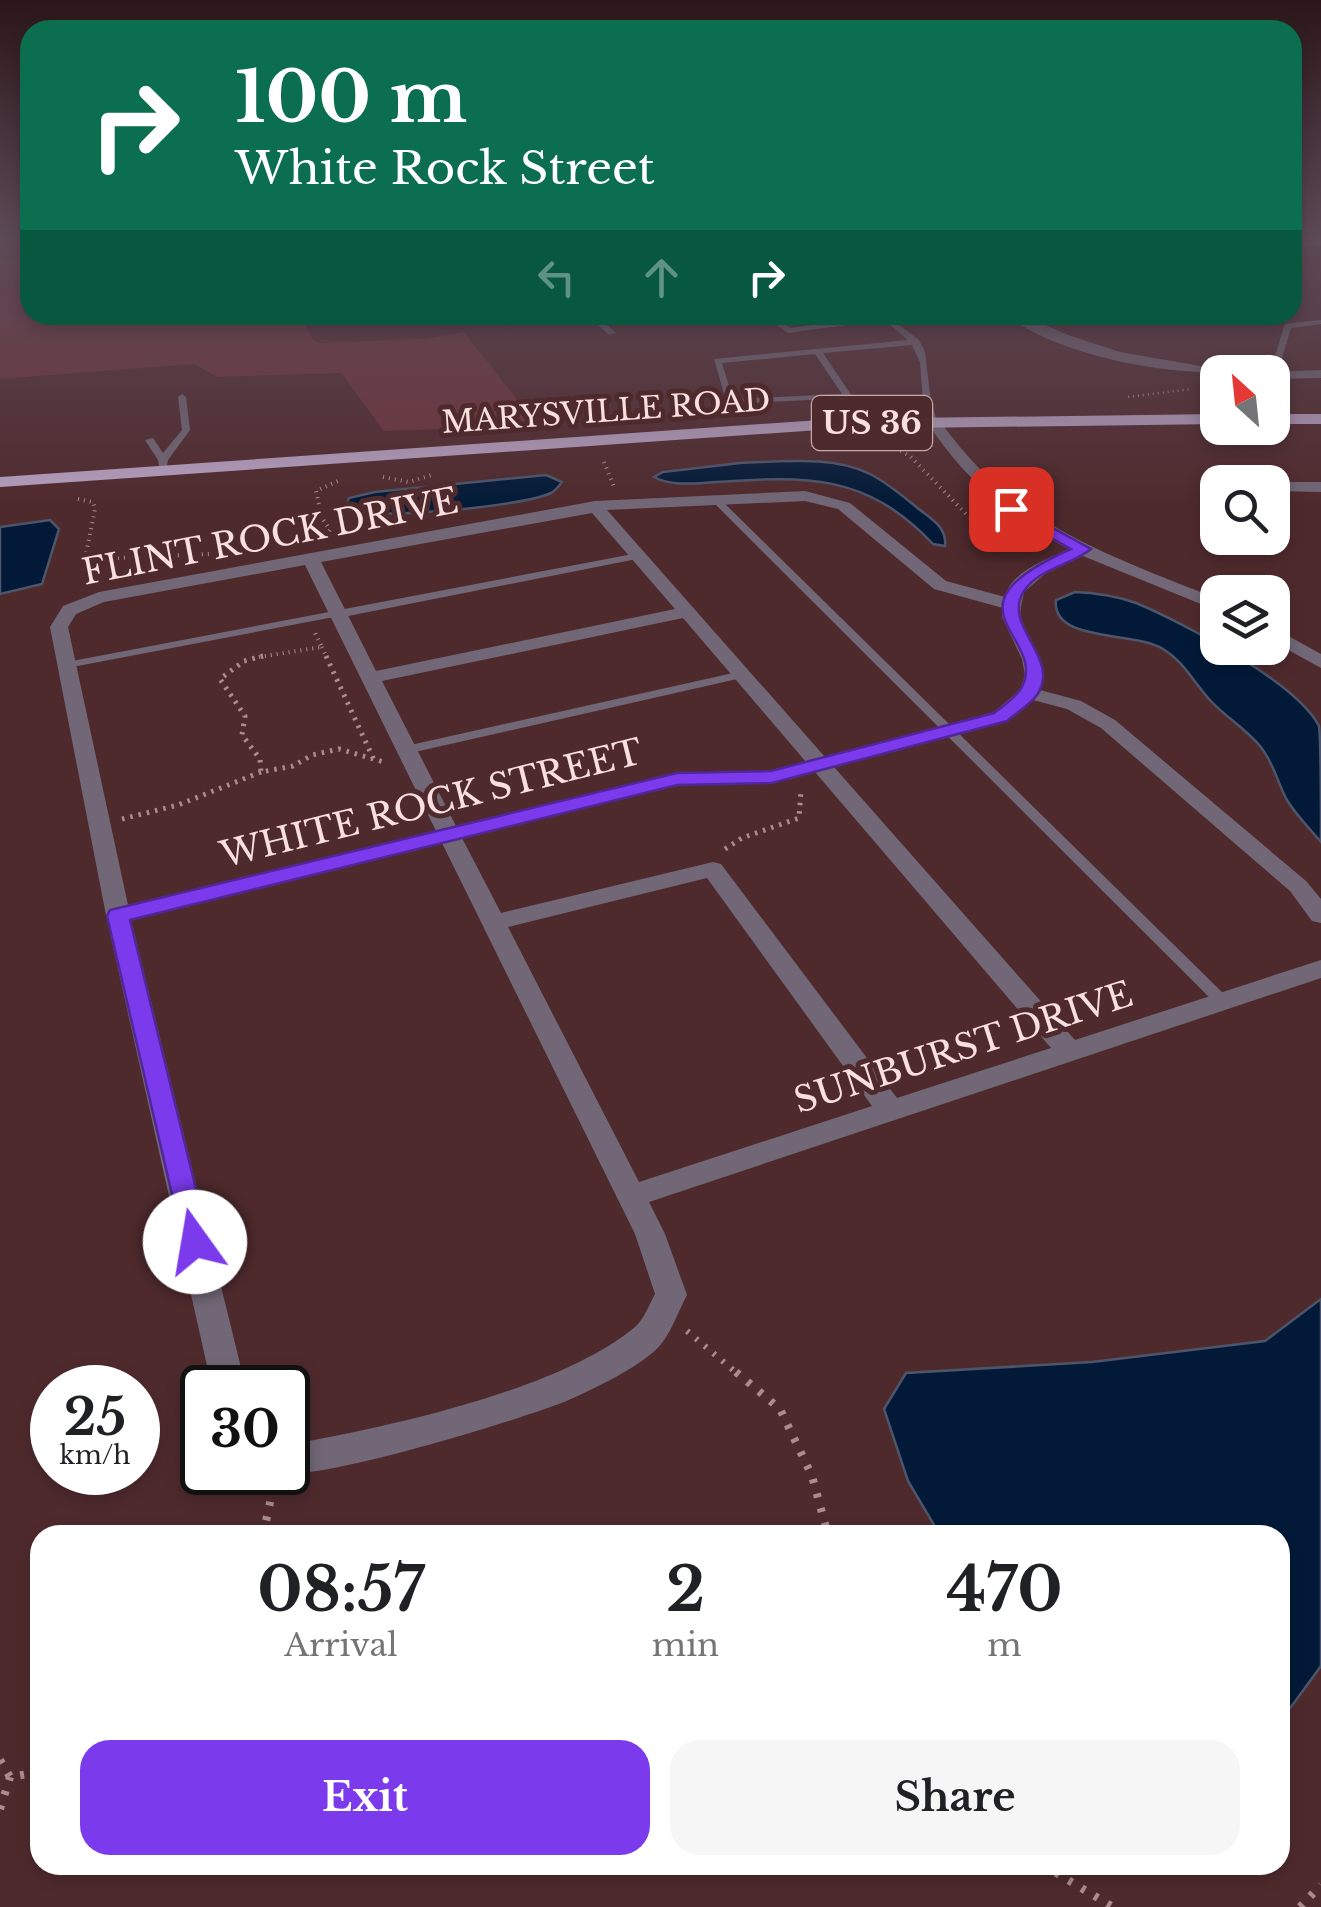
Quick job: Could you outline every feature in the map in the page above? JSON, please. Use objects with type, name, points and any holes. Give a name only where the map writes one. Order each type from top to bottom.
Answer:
[{"type":"highway","name":"MARYSVILLE ROAD","points":[[0,482],[163,465],[754,428],[932,421],[1200,419]]},
{"type":"highway","points":[[1290,419],[1321,419]]},
{"type":"street","points":[[1046,329],[1123,356],[1200,368]]},
{"type":"street","points":[[1290,375],[1321,374]]},
{"type":"street","points":[[932,421],[950,452],[985,490],[1042,528],[1200,598]]},
{"type":"street","points":[[1290,486],[1321,487]]},
{"type":"street","name":"FLINT ROCK DRIVE","points":[[224,1365],[118,916],[61,619],[82,602],[595,506],[806,496],[834,501],[940,584],[1010,603]]},
{"type":"street","points":[[595,506],[742,675],[815,774],[1070,1051]]},
{"type":"street","points":[[1083,549],[1025,578],[1010,603],[1010,617],[1032,659],[1035,675],[1029,693],[1074,705],[1108,724],[1298,886],[1321,915]]},
{"type":"street","points":[[310,558],[370,678],[398,757],[448,835],[650,1234],[671,1296],[656,1323],[613,1360],[556,1390],[310,1459]]},
{"type":"street","points":[[370,678],[687,612]]},
{"type":"street","points":[[1290,644],[1321,662]]},
{"type":"street","name":"WHITE ROCK STREET","points":[[118,916],[677,779],[815,774],[1000,717],[1029,693]]},
{"type":"street","points":[[492,922],[713,869],[890,1110]]},
{"type":"street","name":"SUNBURST DRIVE","points":[[630,1197],[1321,969]]},
{"type":"lane","points":[[608,329],[612,332]]},
{"type":"lane","points":[[899,329],[924,352],[927,369],[923,395],[932,421]]},
{"type":"lane","points":[[1279,355],[1287,329]]},
{"type":"lane","points":[[819,354],[848,396],[730,402],[717,361],[916,342]]},
{"type":"lane","points":[[150,440],[163,465],[186,430],[182,397]]},
{"type":"lane","points":[[715,498],[1222,1001]]},
{"type":"lane","points":[[67,665],[638,556]]},
{"type":"lane","points":[[398,757],[742,675]]},
{"type":"path","points":[[306,619],[374,760]]},
{"type":"path","points":[[261,772],[260,759],[242,735],[245,716],[220,679],[238,662],[265,652],[322,647]]},
{"type":"path","points":[[100,824],[178,804],[261,772],[293,766],[312,755],[339,749],[374,760],[398,757]]},
{"type":"path","points":[[713,869],[734,841],[790,825],[798,818],[798,798],[815,774]]},
{"type":"path","points":[[656,1323],[745,1376],[780,1409],[812,1476],[825,1525]]},
{"type":"path","points":[[264,1525],[271,1495]]},
{"type":"path","points":[[0,1760],[10,1777],[0,1809]]},
{"type":"path","points":[[10,1777],[30,1774]]},
{"type":"path","points":[[1060,1875],[1113,1907]]},
{"type":"path","points":[[1300,1907],[1321,1885]]},
{"type":"shaded area","points":[[0,329],[307,329],[313,340],[320,343],[425,339],[464,332],[537,425],[384,431],[341,373],[217,377],[194,364],[0,379]]},
{"type":"water","points":[[806,461],[840,464],[870,474],[934,521],[944,534],[945,546],[933,544],[883,504],[833,484],[778,479],[684,484],[654,477],[663,472],[740,463]]},
{"type":"water","points":[[546,475],[562,482],[554,491],[511,503],[389,514],[348,511],[346,505],[349,498],[375,492]]},
{"type":"water","points":[[50,520],[59,529],[42,584],[0,594],[0,527]]},
{"type":"water","points":[[1075,592],[1129,601],[1200,635],[1200,665],[1251,665],[1287,691],[1319,726],[1321,842],[1287,800],[1260,746],[1215,705],[1170,654],[1150,643],[1081,630],[1058,614],[1056,600]]},
{"type":"water","points":[[1321,1299],[1321,1666],[1290,1708],[1290,1525],[934,1525],[908,1481],[884,1409],[906,1373],[1092,1362],[1265,1341]]},
{"type":"route","points":[[195,1242],[118,916],[677,779],[772,777],[980,726],[1000,717],[1018,706],[1029,693],[1035,675],[1032,659],[1010,617],[1015,590],[1025,578],[1083,549],[1011,509]]}]
